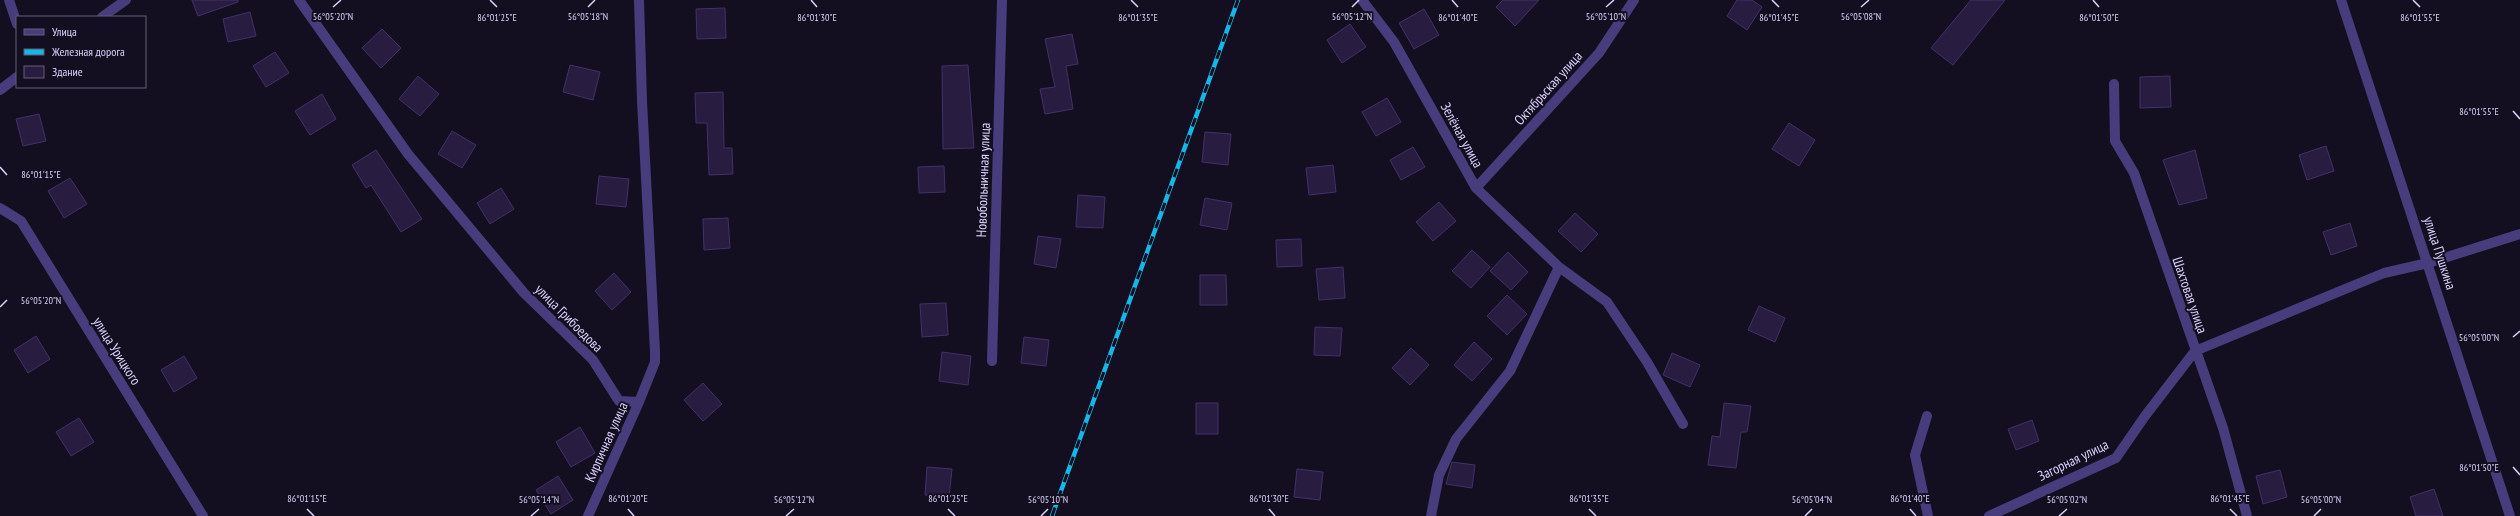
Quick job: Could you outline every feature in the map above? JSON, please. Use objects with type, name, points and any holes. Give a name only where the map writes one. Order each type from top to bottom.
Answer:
[{"type":"street","points":[[9,0],[16,21]]},
{"type":"street","points":[[103,16],[126,0]]},
{"type":"street","name":"улица Грибоедова","points":[[299,0],[408,154],[524,294],[592,360],[619,401],[639,402]]},
{"type":"street","points":[[639,402],[655,362],[642,101],[640,0]]},
{"type":"street","name":"Новобольничная улица","points":[[992,361],[1002,0]]},
{"type":"street","name":"Зелёная улица","points":[[1362,0],[1394,42],[1476,188],[1559,267],[1608,302],[1647,362],[1683,424]]},
{"type":"street","name":"Октябрьская улица","points":[[1476,188],[1599,53],[1634,0]]},
{"type":"street","name":"улица Пушкина","points":[[2341,0],[2510,516]]},
{"type":"street","points":[[0,90],[16,78]]},
{"type":"street","name":"Шахтовая улица","points":[[2114,84],[2115,141],[2134,173],[2195,352],[2223,428],[2247,516]]},
{"type":"street","name":"улица Урицкого","points":[[0,208],[21,221],[203,516]]},
{"type":"street","points":[[2195,352],[2384,273],[2428,263],[2520,234]]},
{"type":"street","points":[[1431,516],[1439,474],[1456,440],[1510,371],[1559,267]]},
{"type":"street","name":"Загорная улица","points":[[1989,516],[2116,458],[2145,416],[2195,352]]},
{"type":"street","name":"Кирпичная улица","points":[[588,516],[639,402]]},
{"type":"street","points":[[1927,416],[1915,454],[1928,516]]},
{"type":"building","points":[[192,0],[238,0],[238,2],[198,16]]},
{"type":"building","points":[[1503,0],[1539,0],[1515,26],[1496,7]]},
{"type":"building","points":[[1737,0],[1752,0],[1762,7],[1747,30],[1727,16]]},
{"type":"building","points":[[1971,0],[2005,0],[1953,65],[1931,48]]},
{"type":"building","points":[[725,8],[726,38],[697,39],[696,9]]},
{"type":"building","points":[[1424,9],[1439,35],[1414,49],[1399,23]]},
{"type":"building","points":[[250,12],[256,36],[228,42],[223,19]]},
{"type":"building","points":[[1350,24],[1366,47],[1342,63],[1327,40]]},
{"type":"building","points":[[382,29],[401,48],[381,68],[362,48]]},
{"type":"building","points":[[1072,34],[1078,64],[1066,66],[1073,109],[1045,114],[1040,89],[1055,87],[1045,39]]},
{"type":"building","points":[[275,52],[289,73],[266,87],[253,66]]},
{"type":"building","points":[[570,65],[600,72],[593,100],[563,92]]},
{"type":"building","points":[[968,65],[974,148],[943,149],[942,66]]},
{"type":"building","points":[[418,76],[439,94],[420,116],[399,99]]},
{"type":"building","points":[[2170,76],[2171,107],[2140,108],[2140,77]]},
{"type":"building","points":[[723,92],[724,148],[732,148],[733,174],[709,175],[707,123],[696,123],[695,93]]},
{"type":"building","points":[[322,94],[336,119],[310,135],[295,111]]},
{"type":"building","points":[[1387,98],[1401,122],[1376,136],[1362,112]]},
{"type":"building","points":[[39,114],[46,141],[23,146],[16,119]]},
{"type":"building","points":[[1789,123],[1815,140],[1799,166],[1772,149]]},
{"type":"building","points":[[452,131],[476,145],[462,168],[438,154]]},
{"type":"building","points":[[1205,132],[1231,134],[1228,165],[1202,162]]},
{"type":"building","points":[[2326,146],[2334,171],[2307,180],[2299,155]]},
{"type":"building","points":[[1413,147],[1425,167],[1401,180],[1390,160]]},
{"type":"building","points":[[376,150],[422,219],[401,232],[371,185],[366,188],[352,165]]},
{"type":"building","points":[[2195,150],[2207,198],[2179,205],[2163,160]]},
{"type":"building","points":[[1333,165],[1336,192],[1309,195],[1306,168]]},
{"type":"building","points":[[944,166],[945,192],[919,193],[918,167]]},
{"type":"building","points":[[599,176],[629,179],[626,207],[596,204]]},
{"type":"building","points":[[70,178],[87,204],[64,218],[48,191]]},
{"type":"building","points":[[501,188],[514,209],[490,224],[477,203]]},
{"type":"building","points":[[1078,195],[1105,197],[1103,228],[1076,227]]},
{"type":"building","points":[[1205,198],[1232,203],[1227,230],[1200,225]]},
{"type":"building","points":[[1439,202],[1456,221],[1433,241],[1416,222]]},
{"type":"building","points":[[1575,213],[1598,234],[1581,252],[1558,231]]},
{"type":"building","points":[[728,218],[730,248],[704,250],[703,219]]},
{"type":"building","points":[[2350,223],[2357,246],[2331,255],[2323,232]]},
{"type":"building","points":[[1038,236],[1061,239],[1056,268],[1034,264]]},
{"type":"building","points":[[1301,239],[1302,266],[1277,267],[1276,240]]},
{"type":"building","points":[[1472,250],[1490,267],[1471,288],[1452,271]]},
{"type":"building","points":[[1508,252],[1528,272],[1511,290],[1490,271]]},
{"type":"building","points":[[1343,267],[1345,298],[1319,300],[1316,269]]},
{"type":"building","points":[[614,273],[631,292],[612,310],[595,291]]},
{"type":"building","points":[[1200,275],[1226,275],[1227,305],[1200,305]]},
{"type":"building","points":[[1507,295],[1527,314],[1507,335],[1487,316]]},
{"type":"building","points":[[946,303],[948,335],[922,337],[920,304]]},
{"type":"building","points":[[1759,306],[1785,318],[1775,342],[1748,330]]},
{"type":"building","points":[[1315,327],[1342,328],[1340,356],[1314,355]]},
{"type":"building","points":[[36,336],[50,359],[28,373],[14,350]]},
{"type":"building","points":[[1024,337],[1049,340],[1046,366],[1021,363]]},
{"type":"building","points":[[1474,342],[1492,359],[1472,381],[1454,365]]},
{"type":"building","points":[[1411,348],[1429,365],[1410,385],[1392,368]]},
{"type":"building","points":[[942,352],[971,356],[968,385],[939,381]]},
{"type":"building","points":[[1672,353],[1700,365],[1690,387],[1663,375]]},
{"type":"building","points":[[184,356],[197,378],[174,392],[161,370]]},
{"type":"building","points":[[703,383],[722,404],[703,421],[684,400]]},
{"type":"building","points":[[1196,403],[1218,403],[1218,434],[1196,434]]},
{"type":"building","points":[[1724,403],[1751,406],[1747,432],[1741,432],[1736,468],[1708,465],[1712,436],[1720,437]]},
{"type":"building","points":[[79,418],[94,442],[71,456],[56,432]]},
{"type":"building","points":[[2032,420],[2039,441],[2016,450],[2008,429]]},
{"type":"building","points":[[580,427],[595,453],[571,467],[556,442]]},
{"type":"building","points":[[1452,462],[1475,465],[1472,488],[1446,484]]},
{"type":"building","points":[[927,467],[952,469],[949,497],[925,495]]},
{"type":"building","points":[[1297,469],[1323,472],[1320,500],[1294,497]]},
{"type":"building","points":[[2280,470],[2287,497],[2263,504],[2256,476]]},
{"type":"building","points":[[558,476],[573,500],[551,514],[536,490]]},
{"type":"building","points":[[2434,489],[2443,516],[2416,516],[2410,497]]},
{"type":"railway","points":[[1052,516],[1238,0]]}]
